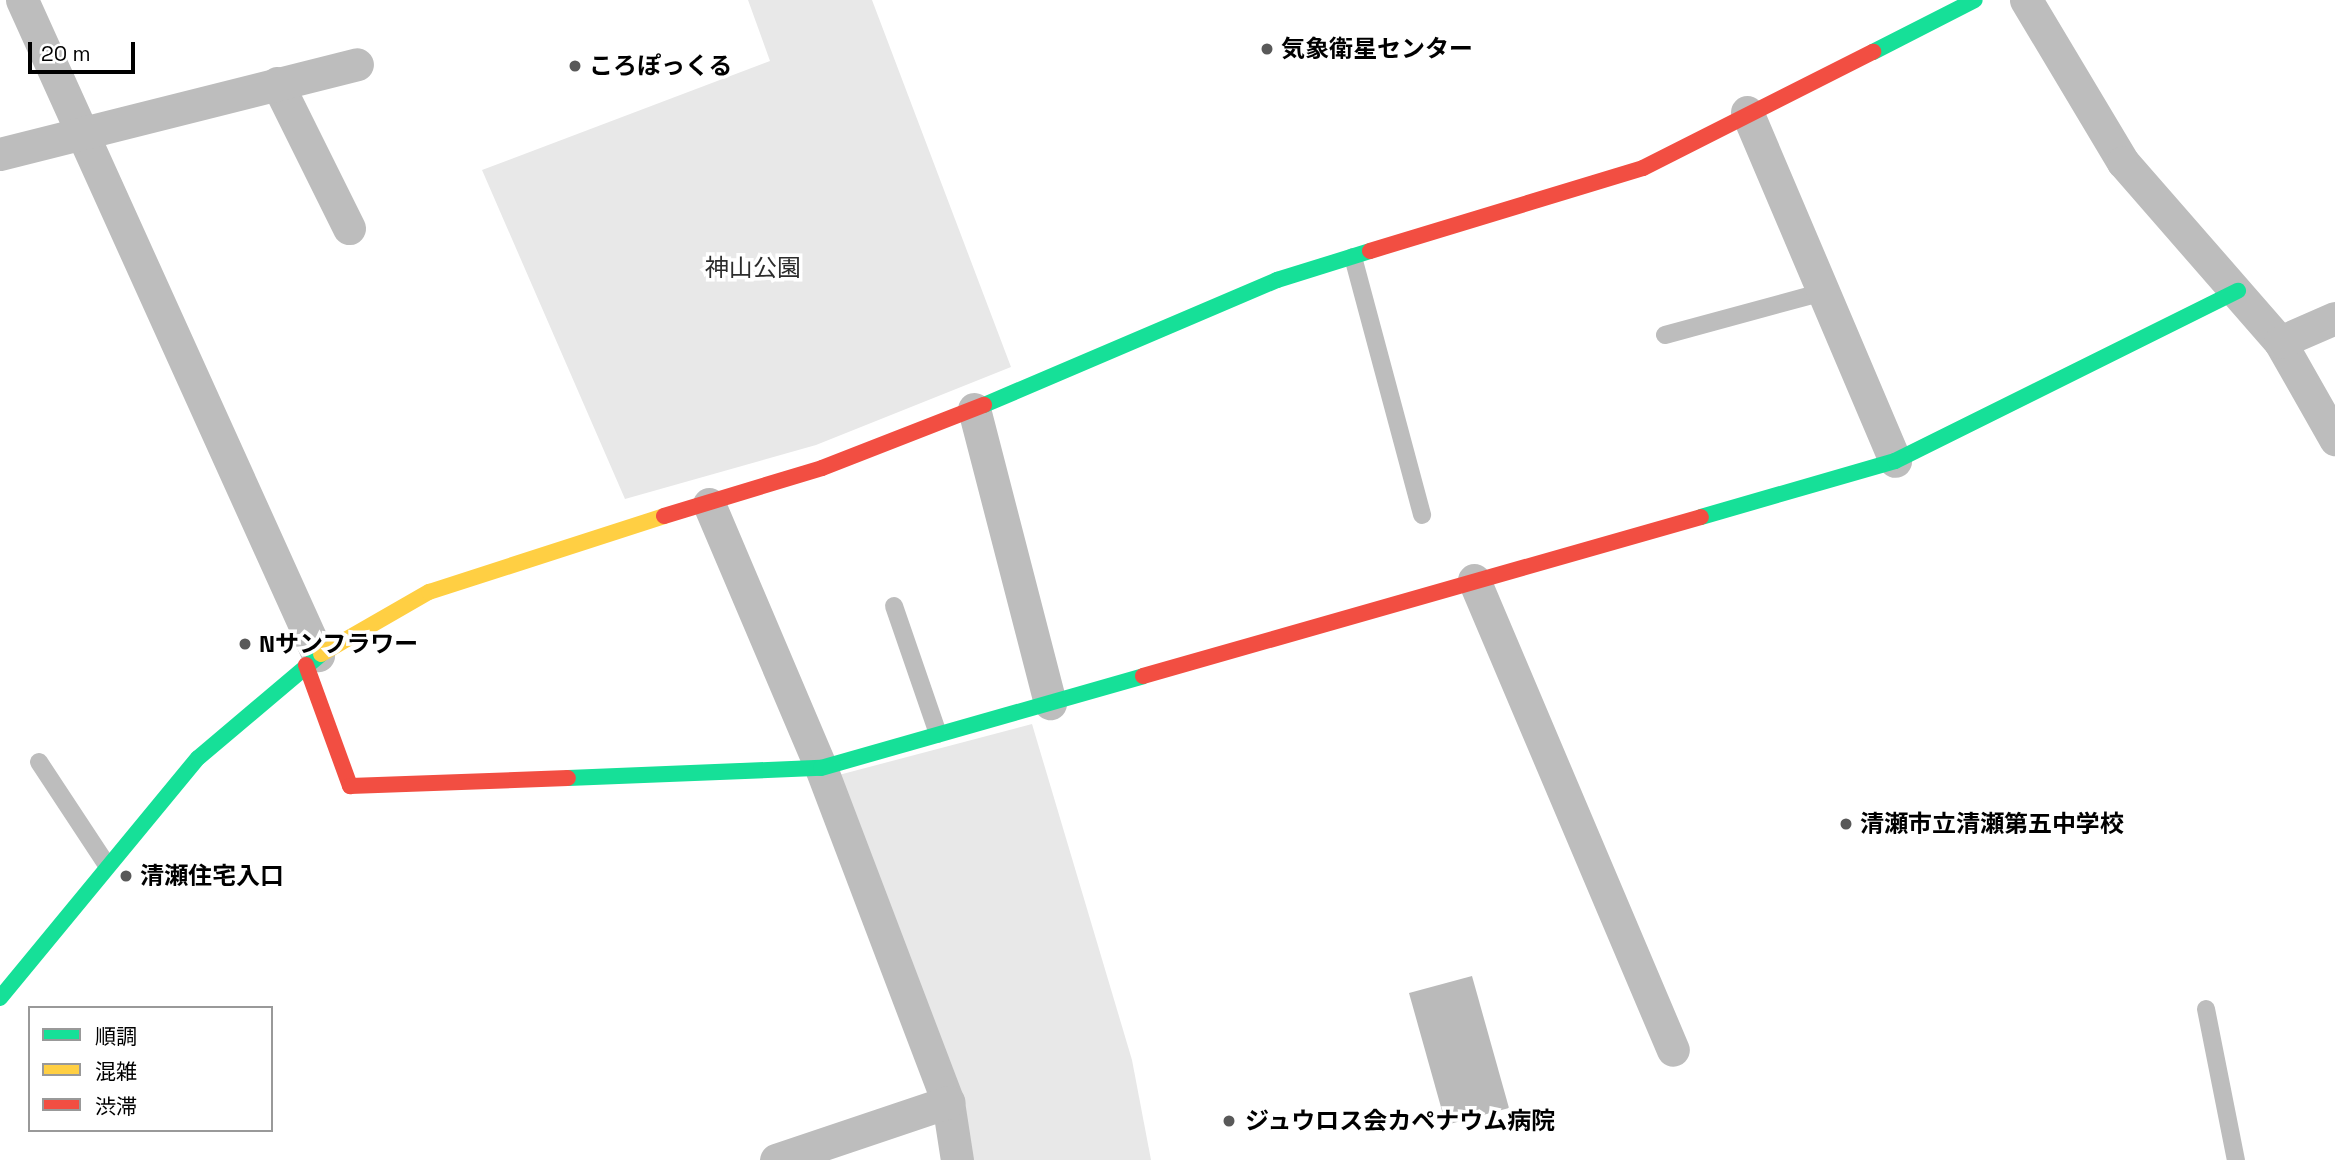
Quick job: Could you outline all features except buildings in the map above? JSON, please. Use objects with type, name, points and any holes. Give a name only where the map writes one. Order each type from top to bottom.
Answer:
[{"type":"street","points":[[22,0],[312,660],[350,786],[821,768],[1895,461],[2238,291]]},
{"type":"street","points":[[0,998],[107,865],[198,758],[312,660],[429,592],[555,548],[822,468],[974,410],[1277,280],[1643,168],[1746,112],[1975,0]]},
{"type":"street","points":[[2026,0],[2123,162],[2280,342],[2335,439]]},
{"type":"street","points":[[0,154],[357,64]]},
{"type":"street","points":[[276,83],[349,228]]},
{"type":"street","points":[[1746,112],[1895,461]]},
{"type":"street","points":[[2280,342],[2335,318]]},
{"type":"street","points":[[974,410],[1050,703]]},
{"type":"street","points":[[709,504],[821,768],[948,1102],[957,1160]]},
{"type":"street","points":[[1474,580],[1674,1051]]},
{"type":"street","points":[[776,1160],[948,1102]]},
{"type":"lane","points":[[1353,257],[1422,515]]},
{"type":"lane","points":[[1665,335],[1823,292]]},
{"type":"lane","points":[[894,606],[938,734]]},
{"type":"lane","points":[[39,762],[107,865]]},
{"type":"lane","points":[[2206,1009],[2236,1160]]},
{"type":"green space","name":"神山公園","points":[[748,0],[872,0],[1011,367],[816,445],[625,499],[482,170],[770,61]]},
{"type":"green space","points":[[1032,724],[1132,1060],[1151,1160],[973,1160],[835,776]]},
{"type":"shaded area","points":[[1472,976],[1509,1108],[1446,1125],[1409,993]]},
{"type":"traffic: fast","points":[[1873,52],[1975,0]]},
{"type":"traffic: fast","points":[[984,405],[1277,280],[1370,251]]},
{"type":"traffic: fast","points":[[1701,517],[1895,461],[2238,291]]},
{"type":"traffic: fast","points":[[0,998],[198,758],[321,654]]},
{"type":"traffic: fast","points":[[568,778],[821,768],[1143,676]]},
{"type":"traffic: slow","points":[[321,654],[429,592],[664,516]]},
{"type":"traffic: jam","points":[[1370,251],[1643,168],[1873,52]]},
{"type":"traffic: jam","points":[[664,516],[822,468],[984,405]]},
{"type":"traffic: jam","points":[[1143,676],[1701,517]]},
{"type":"traffic: jam","points":[[306,665],[350,786],[568,778]]},
{"type":"place","name":"気象衛星センター","points":[[1267,49]]},
{"type":"place","name":"ころぽっくる","points":[[575,66]]},
{"type":"place","name":"Nサンフラワー","points":[[245,644]]},
{"type":"place","name":"清瀬市立清瀬第五中学校","points":[[1846,824]]},
{"type":"place","name":"清瀬住宅入口","points":[[126,876]]},
{"type":"place","name":"ジュウロス会カペナウム病院","points":[[1229,1121]]}]
